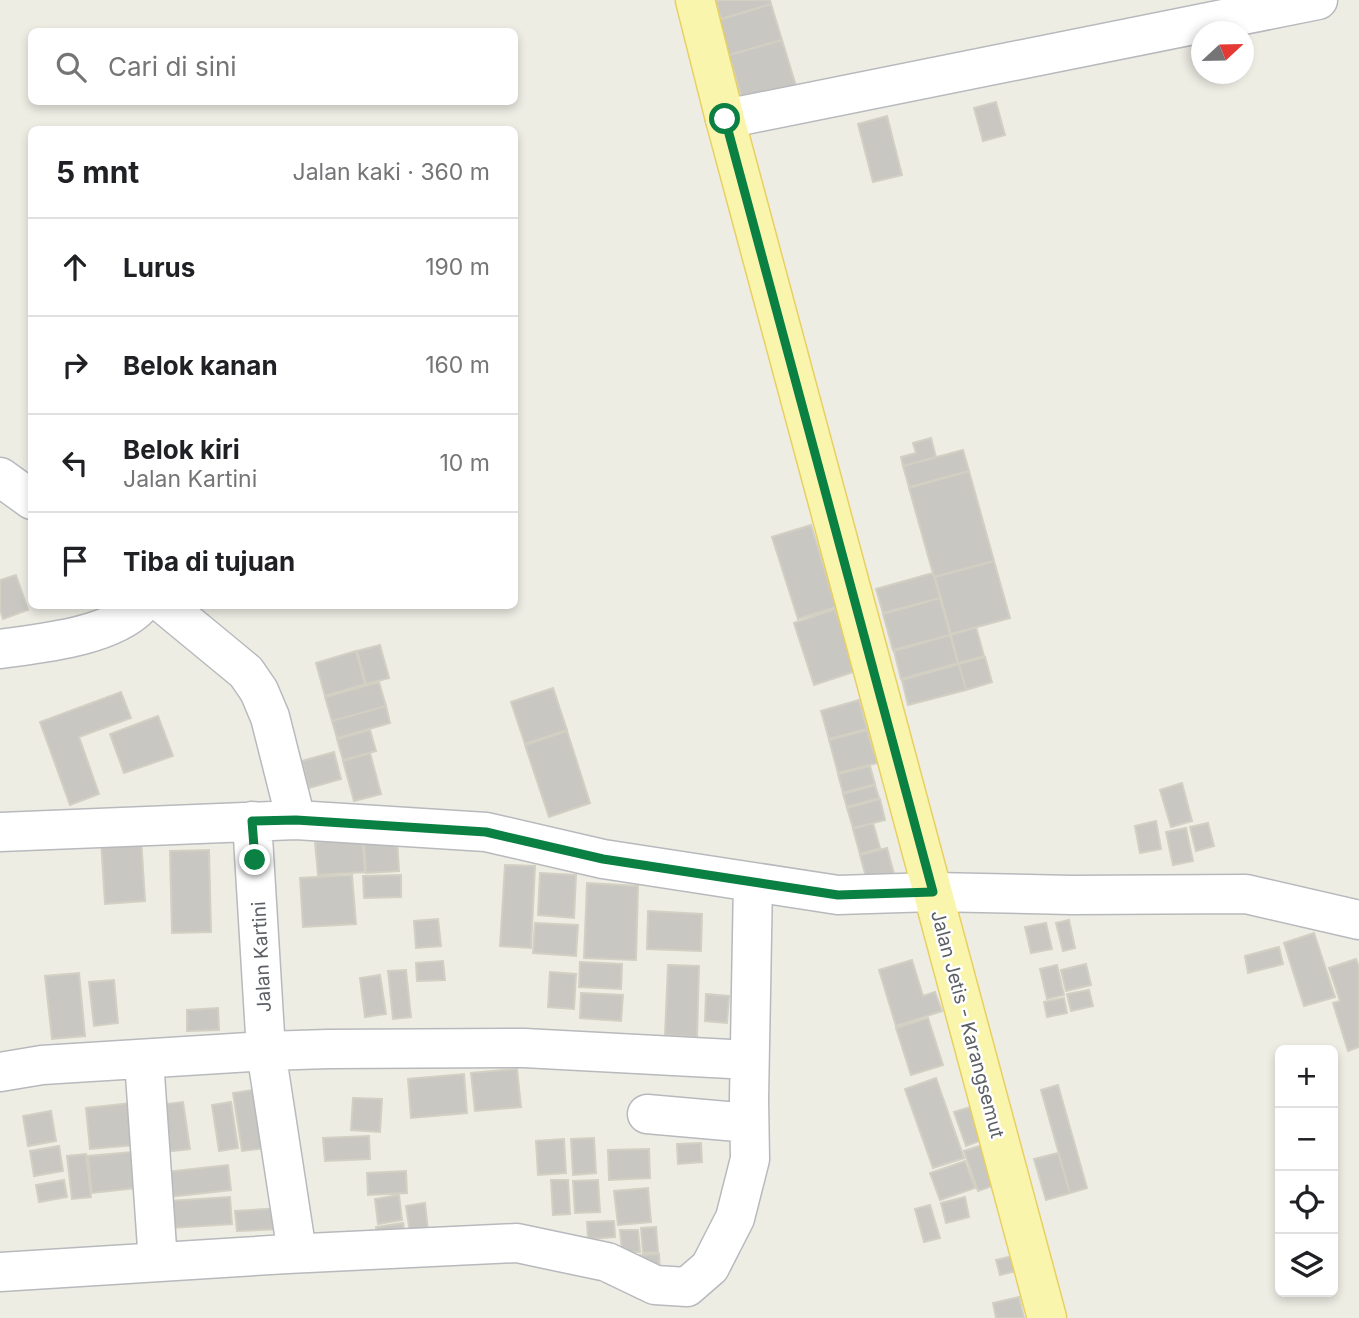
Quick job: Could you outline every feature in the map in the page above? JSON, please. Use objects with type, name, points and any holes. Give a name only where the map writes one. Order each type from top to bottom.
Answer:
[{"type":"main road","name":"Jalan Jetis - Karangsemut","points":[[695,0],[1047,1318]]},
{"type":"street","points":[[725,119],[1318,0]]},
{"type":"street","points":[[0,649],[64,639],[103,628],[137,609]]},
{"type":"street","points":[[170,609],[246,672],[259,691],[270,717],[296,820]]},
{"type":"street","points":[[0,832],[296,820],[486,832],[603,859],[838,895],[933,892],[1072,895],[1246,894],[1359,920]]},
{"type":"street","name":"Jalan Kartini","points":[[252,821],[266,1051],[297,1253]]},
{"type":"street","points":[[0,1272],[517,1242],[607,1262],[654,1285],[687,1287],[710,1267],[735,1218],[750,1159],[753,882]]},
{"type":"street","points":[[0,1072],[42,1065],[341,1049],[524,1048],[749,1060]]},
{"type":"street","points":[[144,1059],[158,1262]]},
{"type":"street","points":[[647,1114],[749,1123]]},
{"type":"building","points":[[770,0],[771,4],[721,19],[716,1]]},
{"type":"building","points":[[771,4],[782,40],[729,55],[719,20]]},
{"type":"building","points":[[782,40],[796,86],[743,102],[729,55]]},
{"type":"building","points":[[996,102],[1005,135],[983,141],[974,108]]},
{"type":"building","points":[[887,116],[902,175],[873,182],[858,124]]},
{"type":"building","points":[[931,438],[936,457],[903,466],[901,457],[916,453],[913,443]]},
{"type":"building","points":[[963,450],[969,471],[909,487],[903,466]]},
{"type":"building","points":[[969,471],[994,561],[934,577],[909,488]]},
{"type":"building","points":[[811,525],[836,607],[798,619],[772,537]]},
{"type":"building","points":[[994,561],[1010,618],[951,634],[935,577]]},
{"type":"building","points":[[933,573],[940,598],[883,613],[876,589]]},
{"type":"building","points":[[16,575],[28,610],[3,619],[0,609],[0,580]]},
{"type":"building","points":[[940,598],[950,635],[893,650],[883,614]]},
{"type":"building","points":[[835,609],[856,671],[814,685],[794,623]]},
{"type":"building","points":[[976,627],[984,656],[958,663],[951,635]]},
{"type":"building","points":[[950,635],[958,663],[901,679],[894,651]]},
{"type":"building","points":[[380,645],[389,678],[366,684],[357,651]]},
{"type":"building","points":[[356,651],[365,684],[325,696],[316,663]]},
{"type":"building","points":[[985,657],[992,682],[966,690],[959,664]]},
{"type":"building","points":[[959,664],[966,690],[908,705],[902,680]]},
{"type":"building","points":[[379,682],[386,706],[332,721],[325,697]]},
{"type":"building","points":[[553,688],[567,730],[525,744],[511,702]]},
{"type":"building","points":[[121,692],[131,718],[79,737],[99,794],[70,805],[40,722]]},
{"type":"building","points":[[859,700],[867,729],[829,739],[821,711]]},
{"type":"building","points":[[386,706],[390,723],[337,738],[332,721]]},
{"type":"building","points":[[158,716],[173,756],[124,773],[110,734]]},
{"type":"building","points":[[370,730],[376,751],[343,760],[337,739]]},
{"type":"building","points":[[867,730],[877,763],[838,773],[829,740]]},
{"type":"building","points":[[567,731],[590,803],[549,817],[525,745]]},
{"type":"building","points":[[334,752],[341,779],[309,788],[302,761]]},
{"type":"building","points":[[370,753],[381,794],[354,801],[343,761]]},
{"type":"building","points":[[870,766],[875,784],[843,793],[838,774]]},
{"type":"building","points":[[1182,783],[1192,821],[1171,827],[1160,790]]},
{"type":"building","points":[[875,785],[879,798],[847,807],[843,794]]},
{"type":"building","points":[[880,799],[885,820],[853,828],[847,808]]},
{"type":"building","points":[[1156,821],[1161,849],[1140,853],[1135,826]]},
{"type":"building","points":[[873,823],[880,848],[860,854],[853,829]]},
{"type":"building","points":[[1208,823],[1214,846],[1196,851],[1190,827]]},
{"type":"building","points":[[1186,828],[1193,861],[1173,865],[1166,832]]},
{"type":"building","points":[[141,837],[145,901],[105,904],[101,840]]},
{"type":"building","points":[[397,838],[399,871],[366,873],[364,840]]},
{"type":"building","points":[[362,839],[365,872],[318,875],[315,842]]},
{"type":"building","points":[[887,848],[897,885],[870,892],[860,855]]},
{"type":"building","points":[[209,850],[211,932],[172,933],[170,851]]},
{"type":"building","points":[[505,865],[535,866],[531,948],[500,946]]},
{"type":"building","points":[[540,873],[576,875],[574,918],[538,915]]},
{"type":"building","points":[[352,875],[356,924],[303,927],[300,878]]},
{"type":"building","points":[[401,875],[401,897],[364,898],[363,876]]},
{"type":"building","points":[[587,883],[638,886],[636,960],[584,958]]},
{"type":"building","points":[[648,911],[702,914],[701,951],[647,949]]},
{"type":"building","points":[[438,919],[441,946],[416,948],[414,921]]},
{"type":"building","points":[[1069,920],[1075,948],[1063,951],[1056,923]]},
{"type":"building","points":[[535,923],[578,925],[576,956],[533,953]]},
{"type":"building","points":[[1046,923],[1052,949],[1031,953],[1025,927]]},
{"type":"building","points":[[1314,933],[1335,997],[1304,1006],[1284,943]]},
{"type":"building","points":[[1279,947],[1283,964],[1248,973],[1245,956]]},
{"type":"building","points":[[1356,959],[1359,967],[1359,1047],[1348,1051],[1333,1003],[1340,1001],[1329,968]]},
{"type":"building","points":[[912,960],[923,996],[935,992],[942,1011],[896,1026],[879,970]]},
{"type":"building","points":[[443,961],[445,980],[417,981],[416,963]]},
{"type":"building","points":[[580,962],[622,964],[621,989],[579,987]]},
{"type":"building","points":[[1086,964],[1091,985],[1066,991],[1061,970]]},
{"type":"building","points":[[668,965],[699,966],[697,1037],[665,1035]]},
{"type":"building","points":[[1057,965],[1064,995],[1047,999],[1040,969]]},
{"type":"building","points":[[406,970],[411,1017],[393,1019],[388,971]]},
{"type":"building","points":[[550,972],[576,974],[574,1009],[548,1007]]},
{"type":"building","points":[[79,973],[85,1036],[52,1039],[45,976]]},
{"type":"building","points":[[380,975],[386,1014],[365,1017],[360,978]]},
{"type":"building","points":[[114,980],[118,1023],[94,1026],[89,982]]},
{"type":"building","points":[[1089,990],[1093,1006],[1071,1011],[1067,994]]},
{"type":"building","points":[[581,993],[623,995],[621,1021],[580,1018]]},
{"type":"building","points":[[706,994],[729,996],[727,1023],[705,1021]]},
{"type":"building","points":[[1064,998],[1067,1013],[1047,1017],[1044,1002]]},
{"type":"building","points":[[218,1008],[219,1030],[187,1031],[187,1010]]},
{"type":"building","points":[[928,1018],[943,1065],[911,1075],[896,1028]]},
{"type":"building","points":[[517,1069],[521,1107],[475,1111],[471,1073]]},
{"type":"building","points":[[464,1074],[467,1113],[411,1118],[408,1079]]},
{"type":"building","points":[[936,1078],[964,1158],[933,1168],[905,1089]]},
{"type":"building","points":[[1058,1085],[1087,1188],[1070,1193],[1041,1090]]},
{"type":"building","points":[[267,1088],[275,1147],[242,1151],[233,1093]]},
{"type":"building","points":[[353,1098],[382,1099],[380,1132],[351,1130]]},
{"type":"building","points":[[183,1102],[190,1149],[164,1152],[157,1105]]},
{"type":"building","points":[[231,1102],[238,1148],[219,1151],[212,1105]]},
{"type":"building","points":[[131,1103],[135,1145],[90,1149],[86,1108]]},
{"type":"building","points":[[974,1106],[985,1139],[966,1146],[954,1112]]},
{"type":"building","points":[[51,1111],[56,1141],[28,1146],[23,1116]]},
{"type":"building","points":[[369,1136],[370,1159],[325,1161],[323,1138]]},
{"type":"building","points":[[594,1138],[596,1173],[573,1175],[571,1139]]},
{"type":"building","points":[[564,1139],[566,1173],[538,1175],[536,1141]]},
{"type":"building","points":[[992,1142],[1006,1181],[978,1191],[964,1151]]},
{"type":"building","points":[[701,1143],[702,1162],[678,1164],[677,1144]]},
{"type":"building","points":[[59,1146],[63,1171],[34,1176],[30,1151]]},
{"type":"building","points":[[649,1149],[650,1178],[609,1180],[608,1150]]},
{"type":"building","points":[[132,1152],[136,1188],[92,1193],[88,1156]]},
{"type":"building","points":[[1058,1153],[1070,1193],[1046,1200],[1034,1159]]},
{"type":"building","points":[[86,1154],[91,1197],[72,1199],[67,1156]]},
{"type":"building","points":[[965,1161],[975,1188],[940,1200],[930,1173]]},
{"type":"building","points":[[228,1165],[231,1190],[169,1197],[166,1172]]},
{"type":"building","points":[[406,1171],[407,1193],[368,1195],[367,1173]]},
{"type":"building","points":[[64,1180],[67,1197],[39,1202],[36,1185]]},
{"type":"building","points":[[551,1180],[568,1180],[570,1214],[553,1215]]},
{"type":"building","points":[[598,1180],[600,1212],[575,1213],[573,1181]]},
{"type":"building","points":[[648,1188],[651,1222],[618,1225],[614,1191]]},
{"type":"building","points":[[399,1195],[402,1220],[378,1224],[375,1199]]},
{"type":"building","points":[[230,1197],[232,1224],[171,1228],[169,1201]]},
{"type":"building","points":[[965,1197],[969,1217],[946,1223],[941,1203]]},
{"type":"building","points":[[425,1203],[428,1231],[410,1233],[406,1206]]},
{"type":"building","points":[[930,1205],[940,1238],[924,1242],[915,1209]]},
{"type":"building","points":[[281,1208],[282,1229],[237,1231],[235,1211]]},
{"type":"building","points":[[614,1221],[615,1237],[588,1239],[587,1222]]},
{"type":"building","points":[[403,1223],[405,1238],[377,1241],[376,1227]]},
{"type":"building","points":[[656,1227],[658,1252],[643,1253],[641,1228]]},
{"type":"building","points":[[620,1230],[638,1230],[640,1252],[622,1252]]},
{"type":"building","points":[[659,1254],[660,1272],[641,1273],[640,1255]]},
{"type":"building","points":[[1013,1256],[1016,1271],[1000,1275],[996,1260]]},
{"type":"building","points":[[1019,1297],[1024,1318],[996,1318],[993,1303]]},
{"type":"route","points":[[255,860],[252,821],[296,820],[486,832],[603,859],[838,895],[933,892],[725,119]]}]
